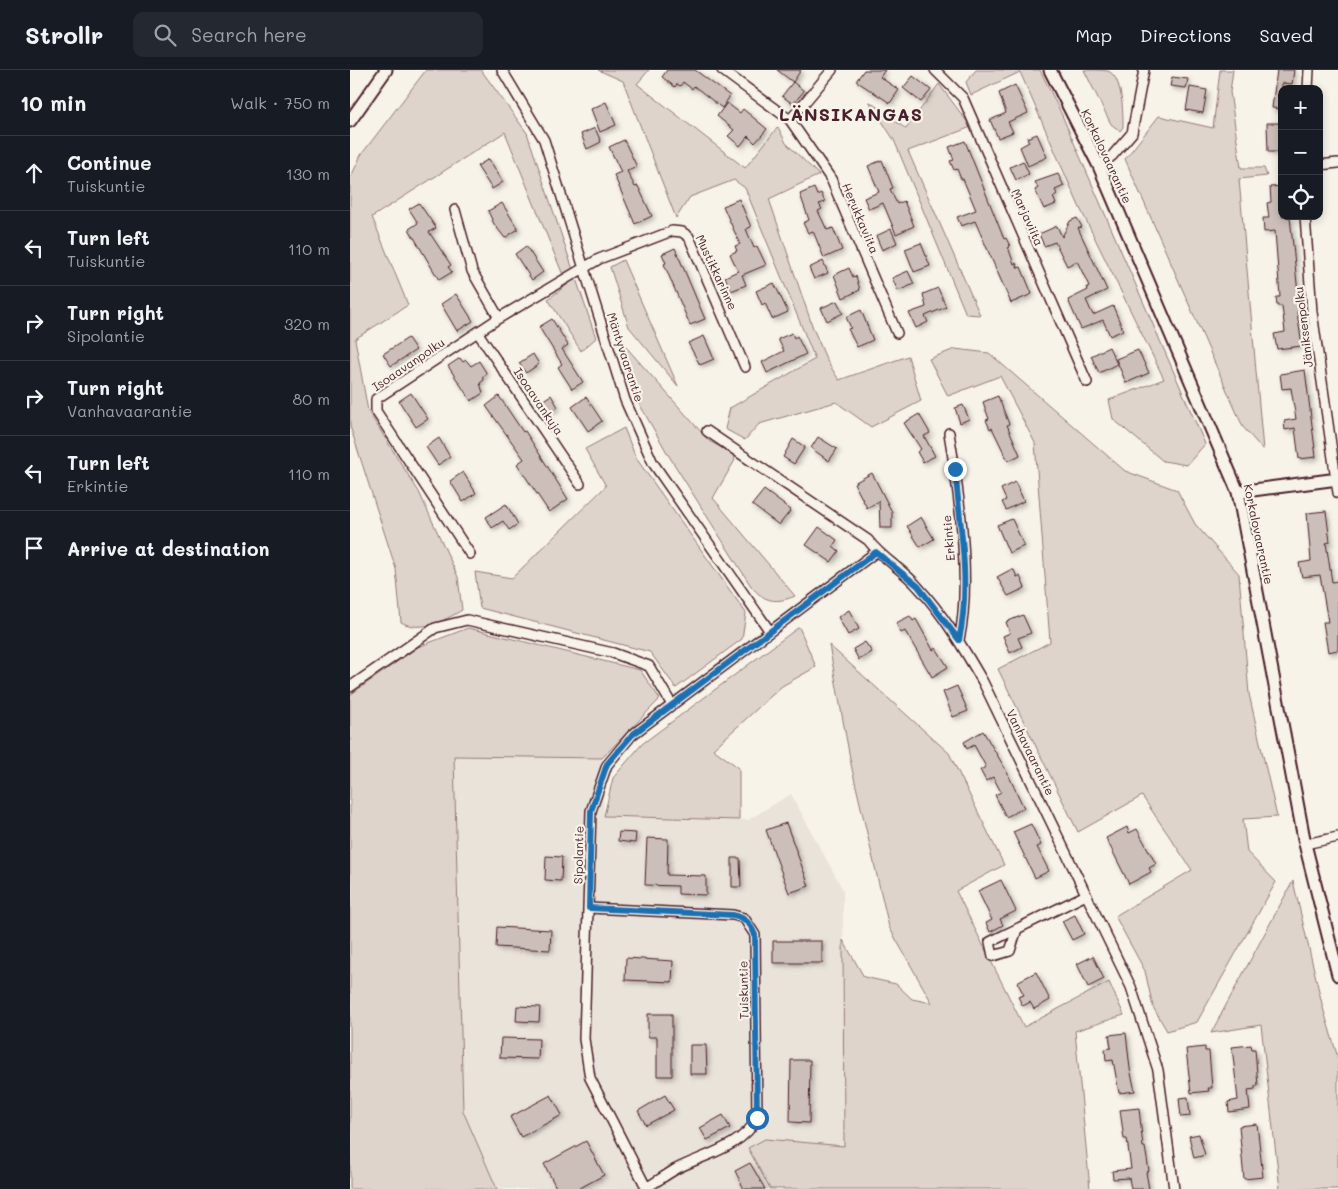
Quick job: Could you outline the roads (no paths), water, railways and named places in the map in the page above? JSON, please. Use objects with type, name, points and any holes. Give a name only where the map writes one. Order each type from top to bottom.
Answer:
[{"type":"street","points":[[350,121],[386,70]]},
{"type":"street","name":"Mäntyvaarantie","points":[[502,70],[544,140],[625,400],[653,463],[769,630]]},
{"type":"street","name":"Herukkaviita","points":[[722,70],[790,120],[831,179],[897,333]]},
{"type":"street","points":[[790,120],[832,70]]},
{"type":"street","name":"Marjaviita","points":[[935,70],[963,98],[1087,382]]},
{"type":"street","name":"Korkalovaarantie","points":[[1050,70],[1099,166],[1238,492],[1304,844],[1338,975]]},
{"type":"street","points":[[1099,166],[1112,156],[1132,133],[1144,70]]},
{"type":"street","points":[[1308,85],[1309,70]]},
{"type":"street","points":[[1323,165],[1338,163]]},
{"type":"street","points":[[455,210],[472,270],[499,318]]},
{"type":"street","name":"Jäniksenpolku","points":[[1305,220],[1312,312],[1338,493]]},
{"type":"street","name":"Mustikkarinne","points":[[584,269],[599,259],[662,234],[672,231],[682,232],[689,237],[745,367]]},
{"type":"street","name":"Isoaavanpolku","points":[[470,554],[376,411],[376,399],[499,318],[584,269]]},
{"type":"street","name":"Isoaavankuja","points":[[478,332],[580,484]]},
{"type":"street","name":"Vanhavaarantie","points":[[707,431],[868,540],[876,552],[918,586],[959,640],[983,682],[1131,987],[1151,1044],[1163,1096],[1174,1189]]},
{"type":"street","name":"Erkintie","points":[[949,433],[955,469],[964,587],[964,619],[959,640]]},
{"type":"street","points":[[1238,492],[1337,479]]},
{"type":"street","name":"Sipolantie","points":[[647,1188],[590,1078],[584,1038],[591,811],[607,764],[632,735],[769,630],[876,552]]},
{"type":"street","points":[[350,687],[435,628],[467,620],[613,653],[649,666],[672,705]]},
{"type":"street","points":[[1304,844],[1338,836]]},
{"type":"street","points":[[1017,929],[1086,895]]},
{"type":"street","name":"Tuiskuntie","points":[[589,908],[733,915],[744,918],[755,935],[757,1118],[752,1127],[733,1142],[676,1170],[647,1188]]},
{"type":"district","name":"LÄNSIKANGAS","points":[[851,114]]}]
